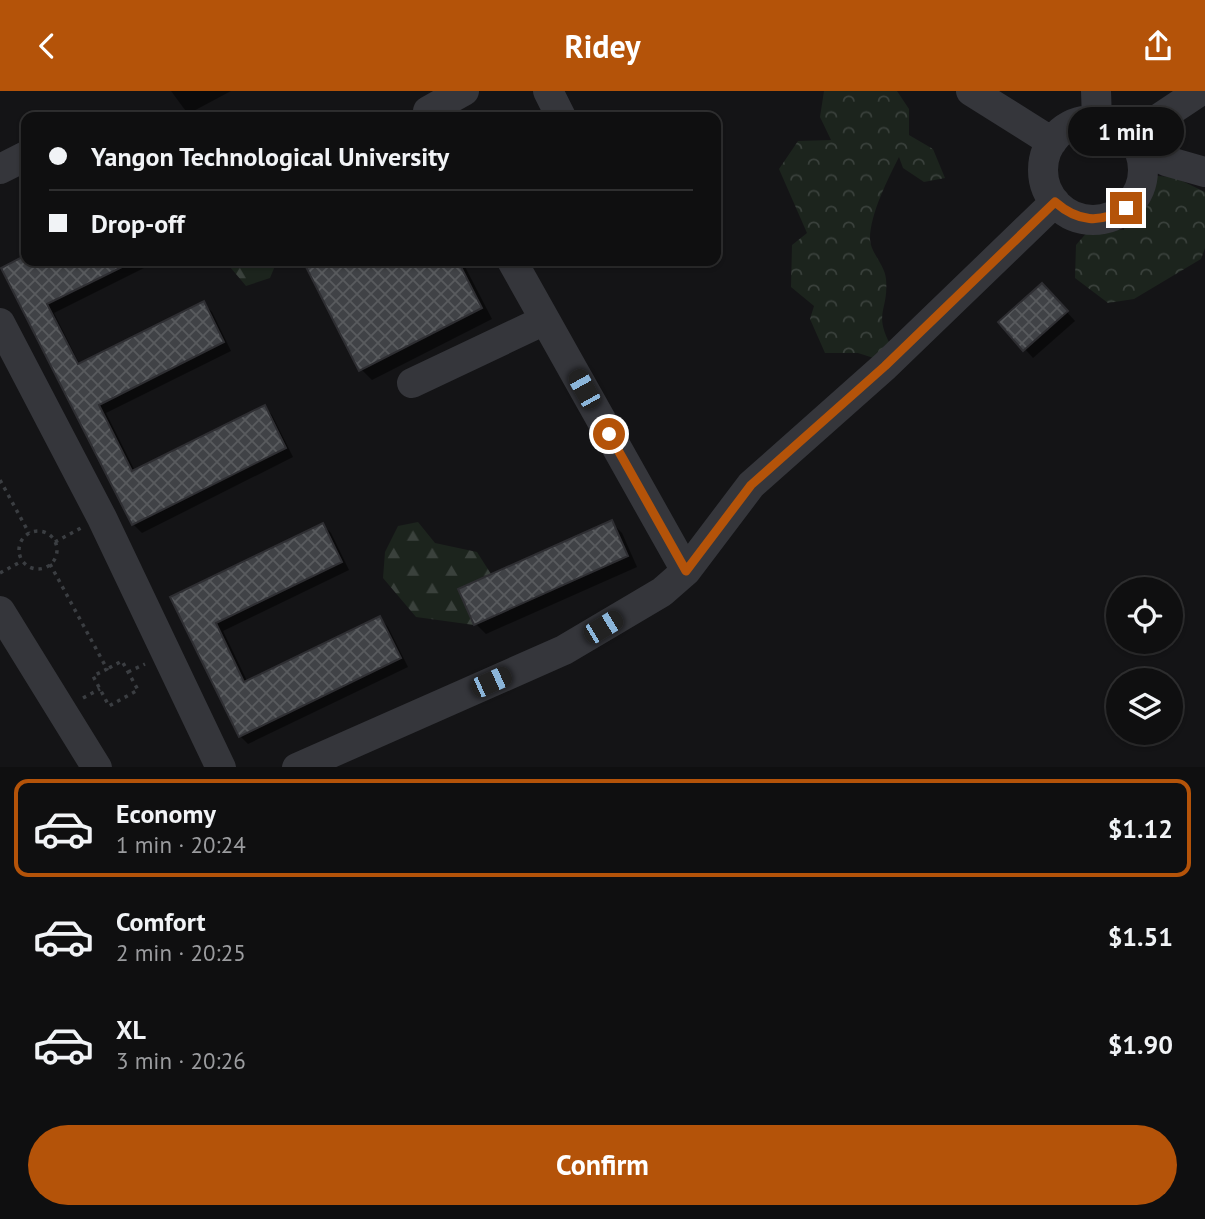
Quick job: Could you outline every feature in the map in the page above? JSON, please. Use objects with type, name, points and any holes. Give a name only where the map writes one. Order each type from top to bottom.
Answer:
[{"type":"lane","points":[[426,106],[464,91]]},
{"type":"lane","points":[[548,91],[558,112]]},
{"type":"lane","points":[[971,91],[1052,142]]},
{"type":"lane","points":[[1135,143],[1200,91]]},
{"type":"lane","points":[[1135,143],[1143,160],[1141,187],[1126,208],[1115,215],[1089,220],[1077,217],[1055,202],[1048,191],[1043,166],[1052,142],[1097,106],[1135,143],[1166,161],[1205,172]]},
{"type":"lane","points":[[0,169],[21,158]]},
{"type":"lane","points":[[299,767],[564,649],[662,592],[686,571],[751,485],[885,366],[1055,202]]},
{"type":"lane","points":[[515,266],[686,571]]},
{"type":"lane","points":[[412,383],[545,320]]},
{"type":"lane","points":[[0,323],[108,530],[206,753],[220,767]]},
{"type":"lane","points":[[0,611],[96,767]]},
{"type":"path","points":[[0,480],[29,533]]},
{"type":"path","points":[[41,531],[52,537],[57,548],[50,564],[38,569],[22,561],[20,542],[29,533],[41,531]]},
{"type":"path","points":[[0,573],[22,561]]},
{"type":"path","points":[[50,564],[107,669]]},
{"type":"path","points":[[122,661],[138,689],[109,706],[93,676],[107,669],[122,661]]},
{"type":"green space","points":[[824,91],[897,91],[909,109],[909,135],[933,149],[945,178],[924,182],[903,168],[899,157],[876,208],[870,239],[872,249],[885,274],[882,320],[894,351],[883,361],[858,353],[825,353],[810,319],[814,306],[791,287],[792,245],[807,233],[779,169],[798,141],[831,140],[820,117]]},
{"type":"green space","points":[[1142,175],[1174,177],[1205,192],[1205,248],[1201,259],[1134,299],[1108,303],[1075,278],[1076,245],[1089,230],[1124,230],[1124,195]]},
{"type":"green space","points":[[229,266],[275,266],[270,278],[246,286]]},
{"type":"green space","points":[[418,522],[435,543],[477,552],[491,574],[474,625],[416,617],[383,578],[385,552],[398,526]]},
{"type":"building","points":[[21,258],[21,266],[124,266],[47,304],[78,364],[204,301],[224,342],[99,405],[132,471],[265,405],[286,448],[132,525],[1,268]]},
{"type":"building","points":[[306,266],[461,266],[482,308],[359,371]]},
{"type":"building","points":[[1042,283],[1068,311],[1023,351],[998,322]]},
{"type":"building","points":[[612,520],[628,556],[474,625],[458,589]]},
{"type":"building","points":[[323,523],[342,562],[216,623],[244,682],[380,616],[401,658],[239,737],[170,597]]},
{"type":"route","points":[[609,434],[686,571],[751,485],[985,273],[1055,202],[1065,211],[1089,220],[1103,219],[1126,208]]}]
